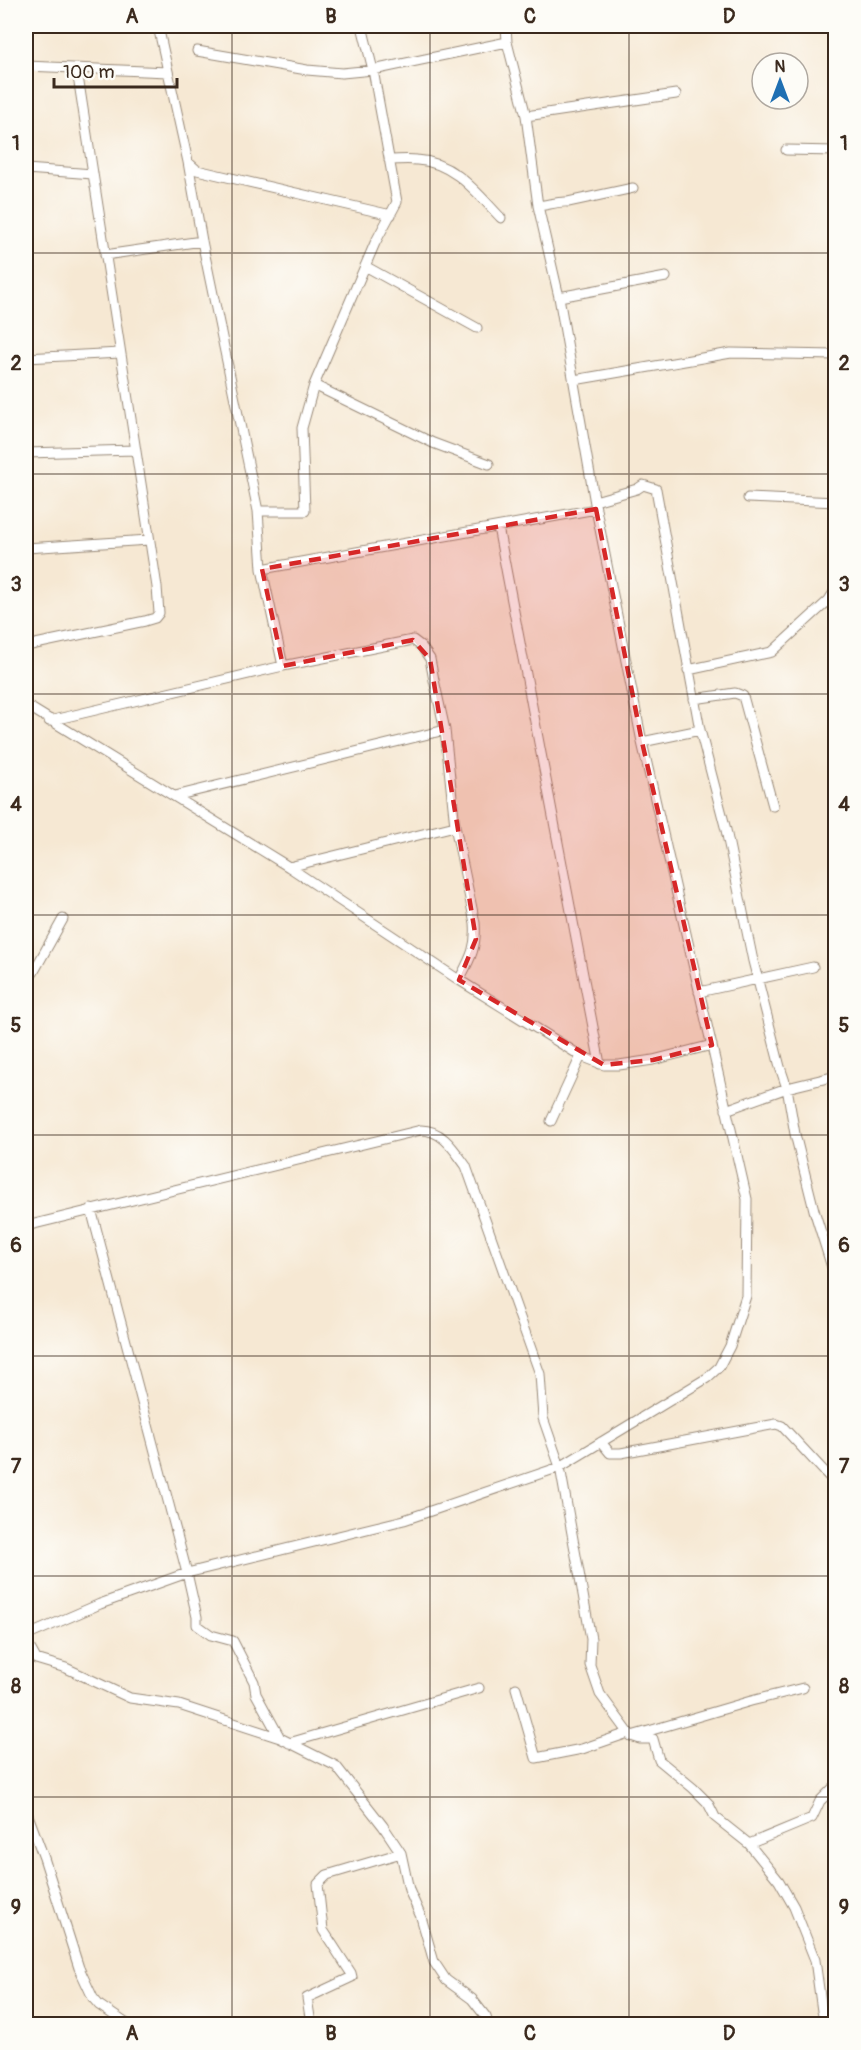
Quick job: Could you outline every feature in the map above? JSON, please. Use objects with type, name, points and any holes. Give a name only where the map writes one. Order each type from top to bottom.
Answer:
[{"type":"street","points":[[158,26],[188,162],[202,241],[258,511],[262,569],[283,666]]},
{"type":"street","points":[[258,511],[305,511],[302,428],[314,385],[375,243],[397,202],[373,70],[362,26]]},
{"type":"street","points":[[26,1636],[100,1604],[187,1573],[404,1520],[560,1467],[707,1378],[719,1367],[730,1346],[746,1296],[747,1199],[642,742],[595,505],[559,297],[538,206],[526,116],[507,42],[506,26]]},
{"type":"street","points":[[197,51],[342,73],[373,70],[507,42]]},
{"type":"street","points":[[26,66],[77,70],[168,72]]},
{"type":"street","points":[[26,646],[154,618],[159,613],[77,70]]},
{"type":"street","points":[[526,116],[676,94]]},
{"type":"street","points":[[786,150],[836,151]]},
{"type":"street","points":[[389,160],[419,160],[439,164],[455,172],[501,218]]},
{"type":"street","points":[[188,162],[197,170],[391,215]]},
{"type":"street","points":[[26,169],[93,174]]},
{"type":"street","points":[[538,206],[633,188]]},
{"type":"street","points":[[105,255],[202,241]]},
{"type":"street","points":[[365,266],[477,328]]},
{"type":"street","points":[[559,297],[666,277]]},
{"type":"street","points":[[26,358],[120,353]]},
{"type":"street","points":[[574,380],[731,353],[836,355]]},
{"type":"street","points":[[314,385],[433,444],[489,464]]},
{"type":"street","points":[[26,453],[135,450]]},
{"type":"street","points":[[262,569],[498,527],[595,505],[643,485],[656,489],[700,730],[726,830],[757,978],[788,1089],[795,1134],[836,1280]]},
{"type":"street","points":[[748,498],[836,502]]},
{"type":"street","points":[[498,527],[600,1064]]},
{"type":"street","points":[[26,548],[149,540]]},
{"type":"street","points":[[688,670],[772,652],[829,600],[836,589]]},
{"type":"street","points":[[49,721],[283,666],[413,640],[421,646],[430,659],[445,730],[455,826],[476,939],[474,950],[459,980]]},
{"type":"street","points":[[694,699],[735,693],[742,696],[773,806]]},
{"type":"street","points":[[26,705],[289,867],[459,980],[581,1056],[600,1064],[633,1064],[712,1045]]},
{"type":"street","points":[[175,796],[445,730]]},
{"type":"street","points":[[642,742],[700,730]]},
{"type":"street","points":[[289,867],[455,826]]},
{"type":"street","points":[[26,973],[33,972],[63,919]]},
{"type":"street","points":[[699,992],[813,967]]},
{"type":"street","points":[[551,1121],[581,1056]]},
{"type":"street","points":[[726,1110],[836,1076]]},
{"type":"street","points":[[26,1226],[421,1130],[430,1130],[447,1141],[466,1166],[540,1374],[543,1418],[560,1467],[591,1639],[590,1665],[600,1694],[630,1734],[640,1739],[653,1739],[659,1760],[708,1803],[715,1817],[749,1844],[778,1881],[794,1907],[815,1960],[822,2011],[828,2025]]},
{"type":"street","points":[[91,1209],[187,1573],[197,1625],[211,1635],[233,1641],[254,1682],[256,1694],[280,1738]]},
{"type":"street","points":[[601,1442],[610,1453],[621,1453],[776,1424],[782,1426],[836,1484]]},
{"type":"street","points":[[26,1641],[36,1659],[60,1665],[130,1698],[179,1705],[280,1738],[336,1766],[401,1853],[410,1890],[421,1917],[434,1962],[448,1982],[472,1999],[486,2017],[488,2025]]},
{"type":"street","points":[[289,1743],[479,1688]]},
{"type":"street","points":[[516,1688],[536,1758],[582,1749],[803,1688]]},
{"type":"street","points":[[749,1844],[812,1818],[820,1801],[836,1785]]},
{"type":"street","points":[[26,1810],[44,1858],[79,1968],[93,1998],[127,2025]]},
{"type":"street","points":[[311,2025],[308,1998],[352,1977],[323,1930],[318,1884],[327,1875],[401,1853]]},
{"type":"highlighted area","points":[[596,509],[642,742],[712,1045],[653,1060],[604,1065],[459,980],[476,939],[430,659],[413,640],[283,666],[262,569]]}]
